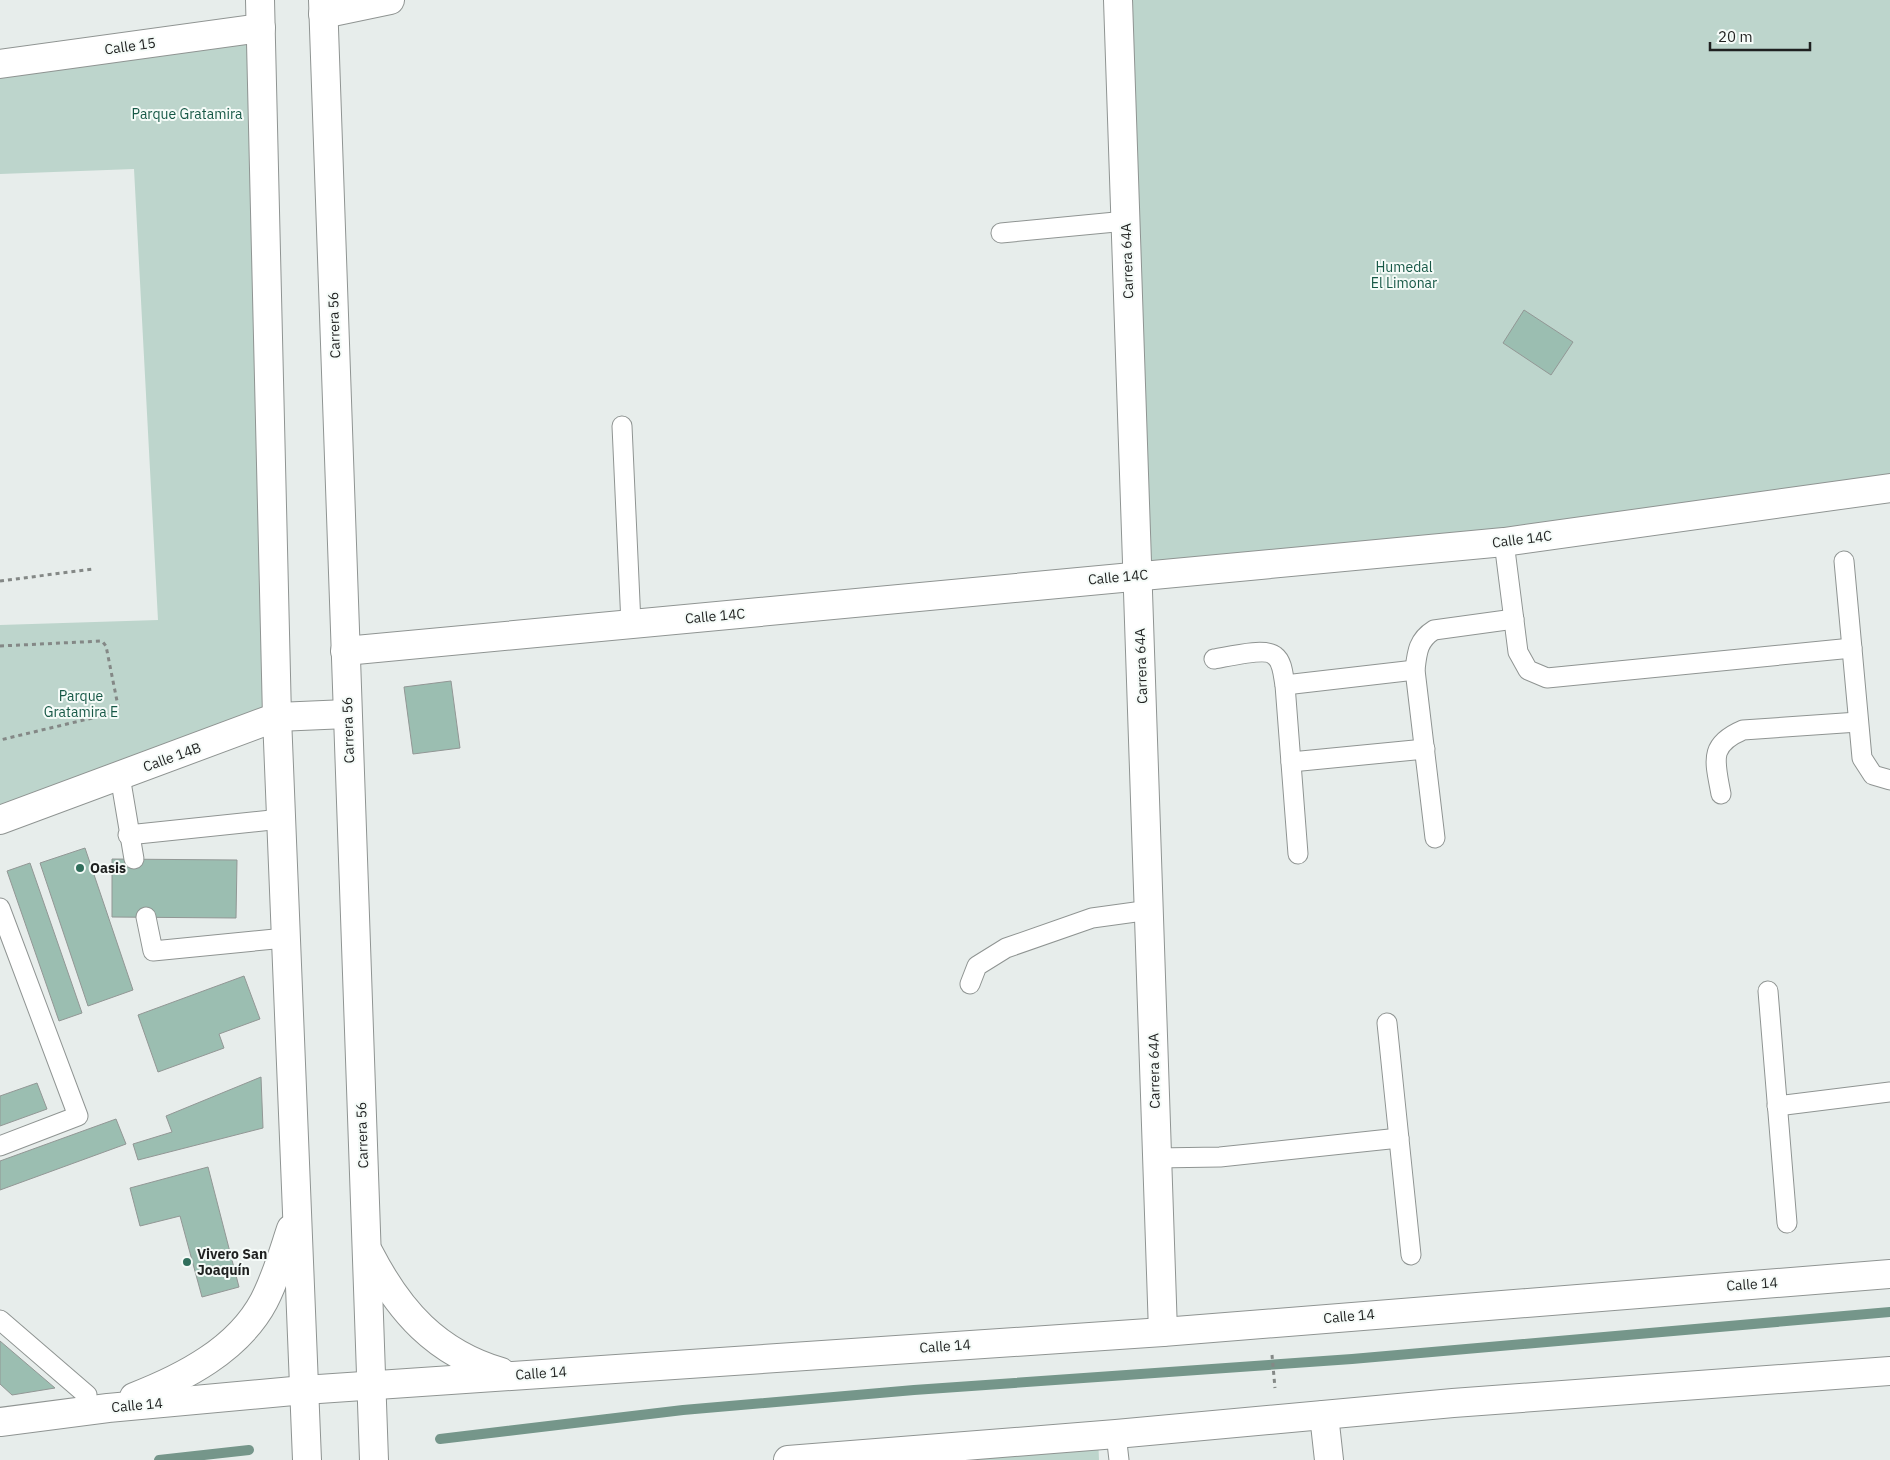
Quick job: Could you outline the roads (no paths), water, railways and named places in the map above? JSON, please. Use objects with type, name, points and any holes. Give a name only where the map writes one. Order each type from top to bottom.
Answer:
[{"type":"street","points":[[260,0],[281,820],[307,1460]]},
{"type":"street","points":[[323,7],[390,0]]},
{"type":"street","name":"Carrera 64A","points":[[1118,0],[1163,1332]]},
{"type":"street","name":"Carrera 56","points":[[323,7],[374,1460]]},
{"type":"street","name":"Calle 15","points":[[0,64],[261,28]]},
{"type":"street","name":"Calle 14C","points":[[345,651],[1504,542],[1890,488]]},
{"type":"street","name":"Calle 14B","points":[[0,820],[278,717],[347,714]]},
{"type":"street","points":[[97,1409],[178,1378],[211,1357],[241,1330],[255,1314],[270,1289],[297,1214]]},
{"type":"street","points":[[366,1248],[391,1293],[422,1329],[465,1358],[512,1375]]},
{"type":"street","name":"Calle 14","points":[[0,1422],[97,1409],[304,1390],[1163,1332],[1890,1274]]},
{"type":"street","points":[[788,1460],[1118,1447],[1324,1415],[1453,1403],[1890,1371]]},
{"type":"street","points":[[1324,1415],[1329,1460]]},
{"type":"lane","points":[[1001,233],[1126,221]]},
{"type":"lane","points":[[622,426],[631,624]]},
{"type":"lane","points":[[1504,542],[1518,652],[1528,670],[1546,678],[1852,648]]},
{"type":"lane","points":[[1844,561],[1862,758],[1866,767],[1873,775],[1890,780]]},
{"type":"lane","points":[[1435,838],[1415,670],[1417,650],[1426,635],[1434,630],[1514,618]]},
{"type":"lane","points":[[1214,659],[1262,652],[1272,653],[1279,661],[1285,685],[1298,854]]},
{"type":"lane","points":[[1285,685],[1415,670]]},
{"type":"lane","points":[[1721,794],[1716,762],[1719,747],[1728,737],[1743,730],[1858,722]]},
{"type":"lane","points":[[1291,762],[1425,750]]},
{"type":"lane","points":[[120,776],[128,835],[134,859]]},
{"type":"lane","points":[[128,835],[281,820]]},
{"type":"lane","points":[[0,908],[78,1116],[0,1146]]},
{"type":"lane","points":[[970,984],[977,966],[1006,948],[1092,918],[1150,910]]},
{"type":"lane","points":[[146,917],[153,950],[285,938]]},
{"type":"lane","points":[[1768,991],[1787,1223]]},
{"type":"lane","points":[[1387,1024],[1412,1255]]},
{"type":"lane","points":[[1777,1106],[1890,1092]]},
{"type":"lane","points":[[1156,1158],[1220,1157],[1399,1138]]},
{"type":"lane","points":[[0,1320],[87,1394],[97,1409]]},
{"type":"waterway","points":[[440,1439],[683,1410],[914,1390],[1352,1359],[1890,1312]]},
{"type":"waterway","points":[[159,1460],[249,1450]]},
{"type":"place","name":"Oasis","points":[[80,868]]},
{"type":"place","name":"Vivero San Joaquín","points":[[187,1262]]},
{"type":"park label","name":"Parque Gratamira","points":[[187,114]]},
{"type":"park label","name":"Humedal El Limonar","points":[[1404,276]]},
{"type":"park label","name":"Parque Gratamira E","points":[[81,704]]}]
